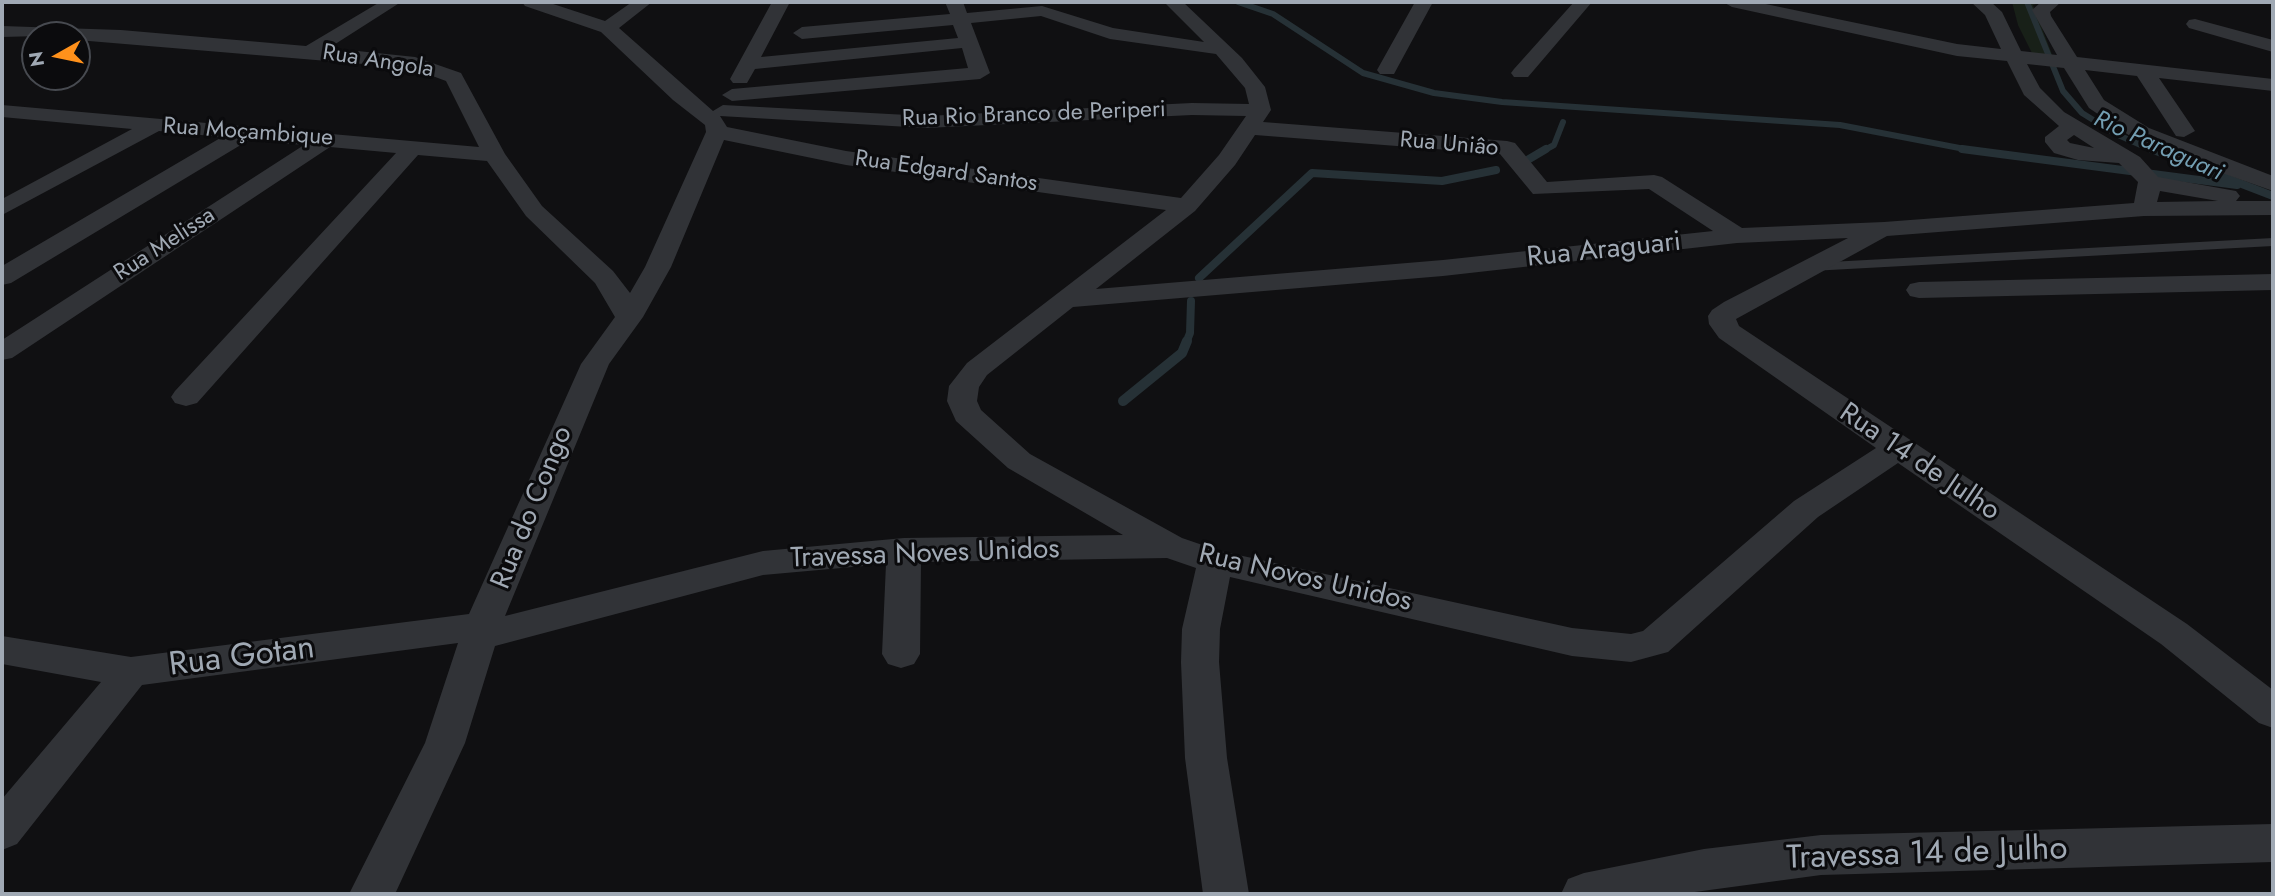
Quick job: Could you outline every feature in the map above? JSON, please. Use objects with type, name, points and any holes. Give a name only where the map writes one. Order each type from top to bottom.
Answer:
[{"type":"street","points":[[309,52],[392,2]]},
{"type":"street","points":[[531,2],[607,28],[680,96],[722,115],[980,73],[958,10]]},
{"type":"street","points":[[607,28],[643,2]]},
{"type":"street","name":"Rua do Congo","points":[[372,894],[445,743],[481,631],[595,364],[629,317],[674,236],[722,115],[781,2]]},
{"type":"street","points":[[1173,2],[1255,87],[1256,119]]},
{"type":"street","points":[[1387,69],[1423,2]]},
{"type":"street","points":[[1521,73],[1583,2]]},
{"type":"street","points":[[1732,2],[1909,41],[2019,59],[2273,85]]},
{"type":"street","points":[[1980,2],[1993,12],[2019,59],[2031,91],[2074,126],[2056,137],[2056,142],[2062,148],[2103,157],[2273,208]]},
{"type":"street","points":[[2050,3],[2041,10],[2042,16],[2063,64],[2096,104],[2118,120],[2179,150],[2273,184]]},
{"type":"street","points":[[802,33],[958,10],[1045,12],[1110,33],[1175,45],[1220,48]]},
{"type":"street","points":[[2195,24],[2273,46]]},
{"type":"street","name":"Rua Angola","points":[[2,31],[121,36],[309,52],[415,63],[454,77],[494,155],[534,211],[610,285],[629,317]]},
{"type":"street","points":[[748,64],[969,42]]},
{"type":"street","points":[[2144,71],[2184,131]]},
{"type":"street","name":"Rua Rio Branco de Periperi","points":[[722,115],[926,122],[1012,120],[1192,109],[1256,119]]},
{"type":"street","name":"Rua Moçambique","points":[[2,111],[153,126],[329,138],[494,155]]},
{"type":"street","name":"Rua Edgard Santos","points":[[722,115],[914,170],[1186,206]]},
{"type":"street","name":"Rua Novos Unidos","points":[[1256,119],[1186,206],[977,369],[964,386],[962,401],[967,414],[1020,461],[1170,546],[1215,562],[1369,594],[1572,642],[1631,648],[1655,642],[1806,509],[1898,448]]},
{"type":"street","name":"Rua Uniâo","points":[[1256,119],[1507,148],[1515,161],[1541,188],[1654,182],[1737,236]]},
{"type":"street","points":[[2,208],[12,195],[153,126]]},
{"type":"street","points":[[2,277],[246,132]]},
{"type":"street","name":"Rua Melissa","points":[[2,352],[329,138]]},
{"type":"street","points":[[186,397],[351,219],[414,146]]},
{"type":"street","points":[[2139,169],[2144,209]]},
{"type":"street","name":"Rua Araguari","points":[[1065,300],[1443,268],[1737,236],[1884,229],[2144,209],[2273,208]]},
{"type":"street","name":"Rua 14 de Julho","points":[[1884,229],[1734,308],[1722,316],[1723,324],[1729,332],[2174,634],[2273,712]]},
{"type":"street","points":[[1919,290],[2273,282]]},
{"type":"street","name":"Travessa Noves Unidos","points":[[481,631],[763,563],[904,550],[1170,546]]},
{"type":"street","points":[[901,654],[904,550]]},
{"type":"street","points":[[1215,562],[1200,629],[1200,662],[1206,758],[1226,894]]},
{"type":"street","name":"Rua Gotan","points":[[2,650],[131,672],[481,631]]},
{"type":"street","points":[[2,831],[131,672]]},
{"type":"street","name":"Travessa 14 de Julho","points":[[1584,894],[1704,869],[1821,855],[2273,843]]},
{"type":"lane","points":[[1811,267],[2273,242]]},
{"type":"shaded area","points":[[2012,2],[2042,2],[2033,5],[2053,57],[2033,55],[2018,25]]},
{"type":"waterway","points":[[1238,2],[1273,14],[1363,73],[1434,93],[1502,102],[1840,125],[1970,150]]},
{"type":"waterway","name":"Rio Paraguari","points":[[2027,2],[2063,91],[2082,113],[2116,134],[2154,151]]},
{"type":"waterway","points":[[1543,151],[1554,145],[1563,122]]},
{"type":"waterway","points":[[1524,162],[1546,149]]},
{"type":"waterway","points":[[1962,149],[1970,150]]},
{"type":"waterway","name":"Rio Paraguari","points":[[2151,149],[2273,196]]},
{"type":"waterway","points":[[1970,150],[2237,185]]},
{"type":"waterway","points":[[1970,150],[1975,151]]},
{"type":"waterway","points":[[1199,278],[1312,173],[1442,181],[1496,170]]},
{"type":"waterway","points":[[1186,343],[1190,333],[1191,301]]},
{"type":"waterway","points":[[1123,401],[1182,353],[1187,341]]}]
